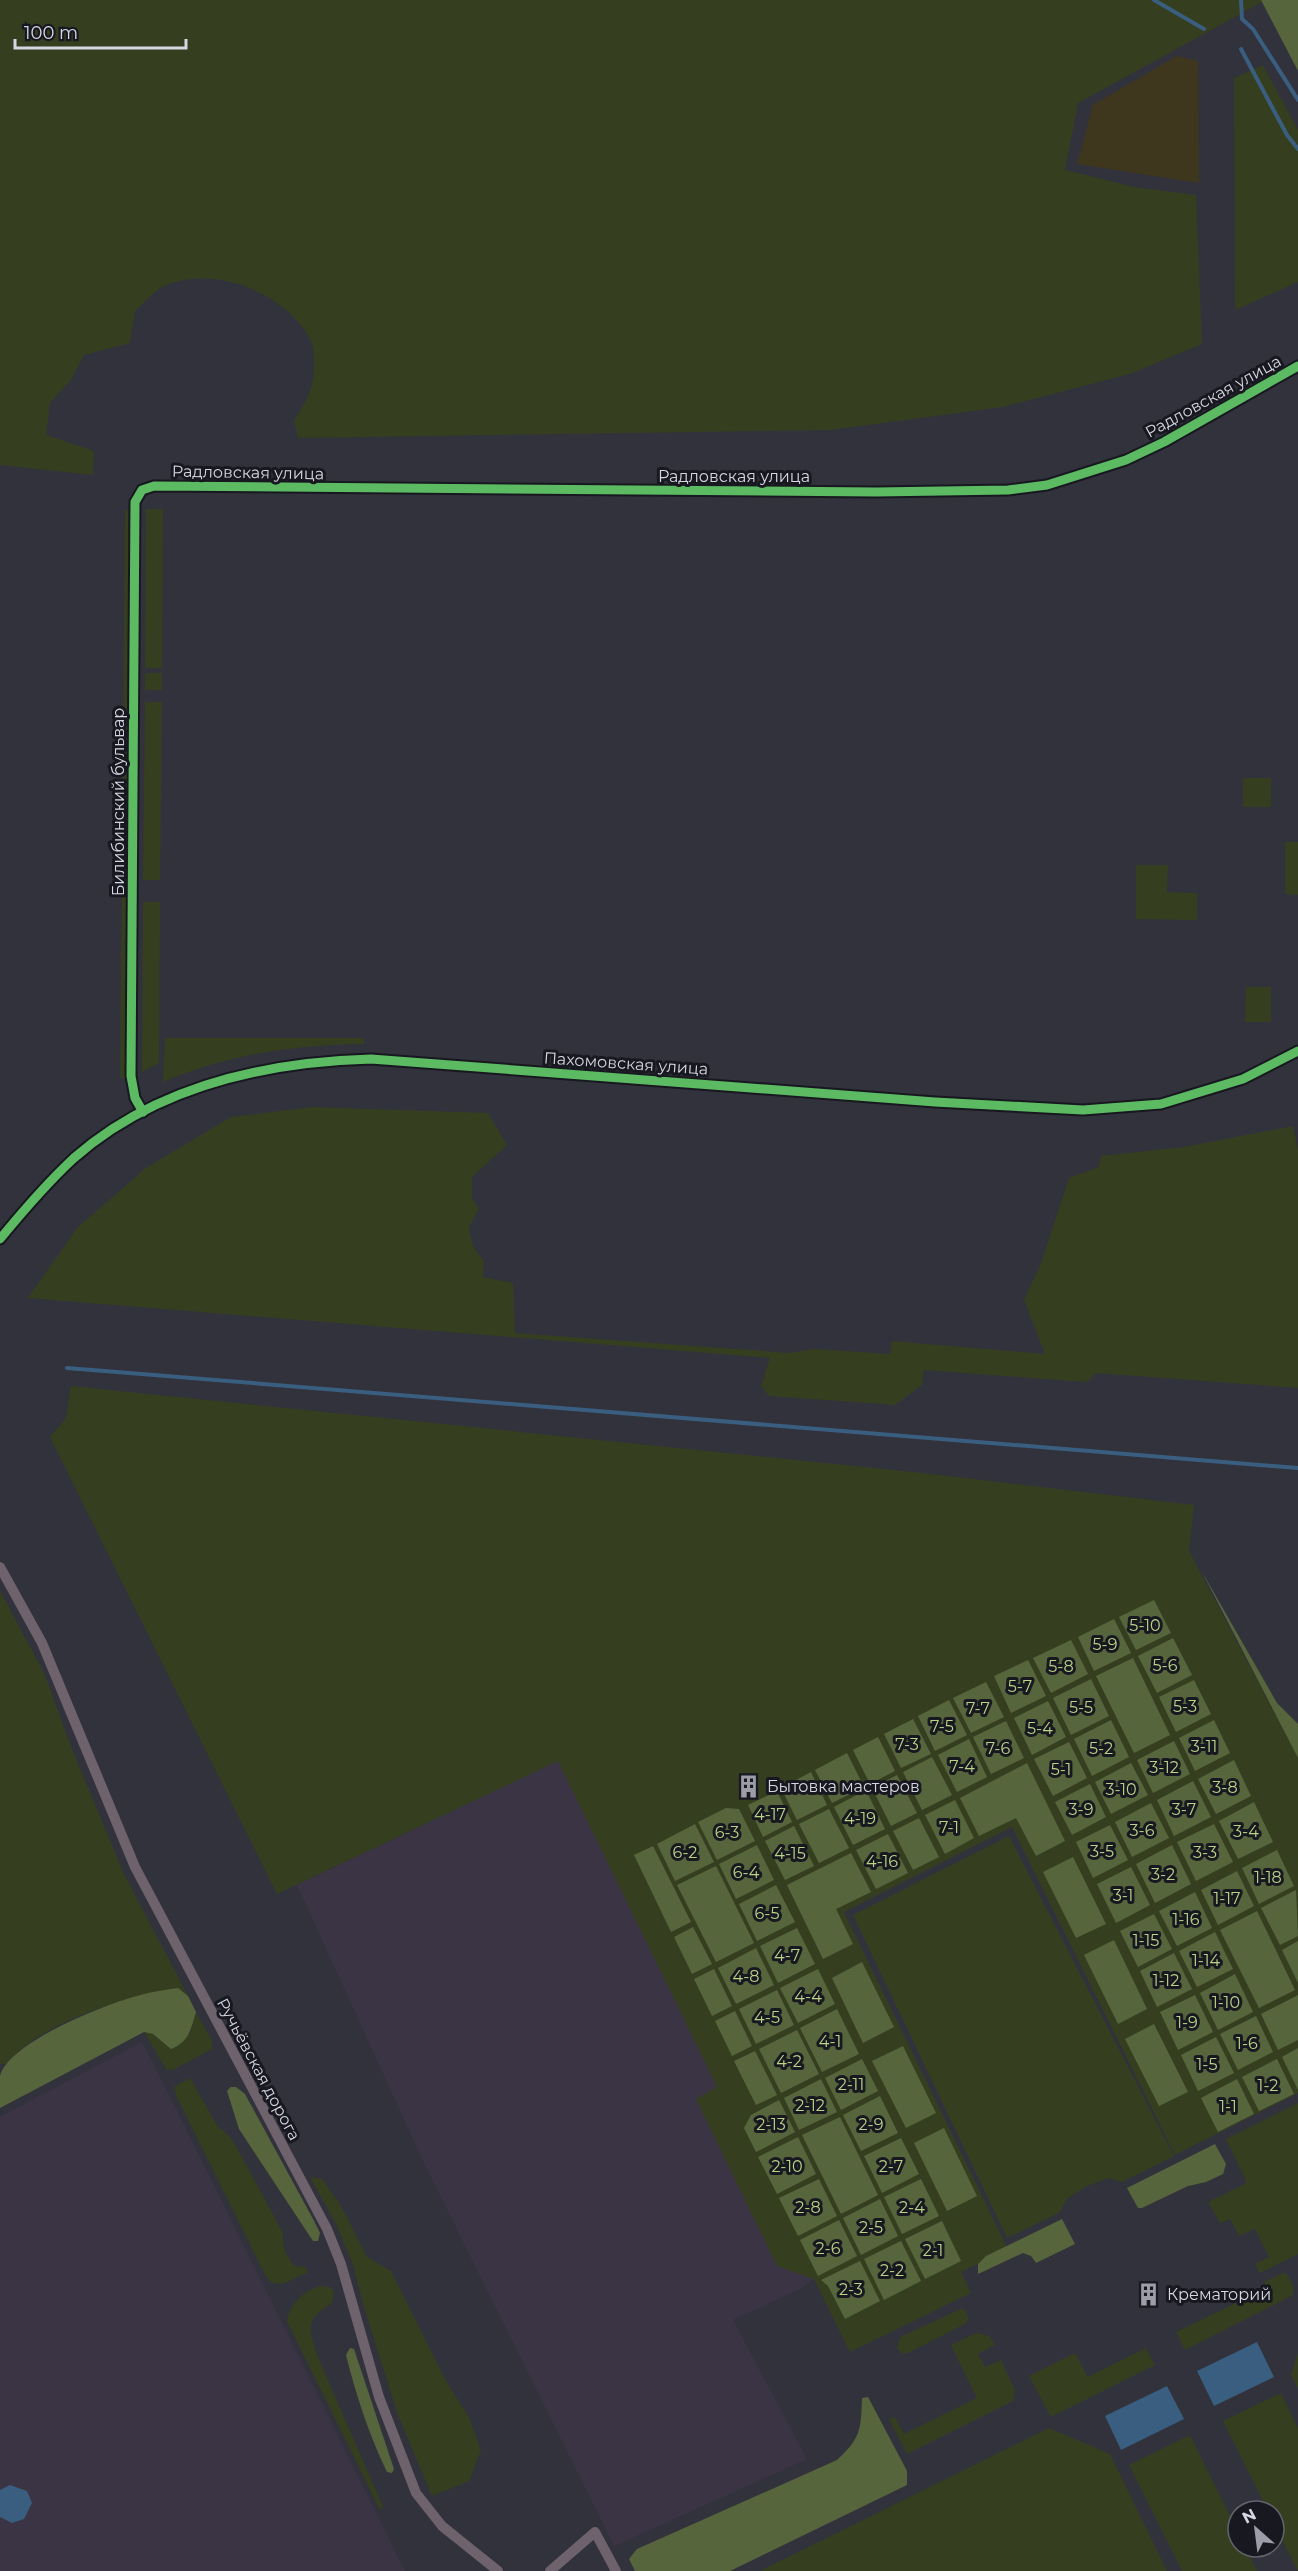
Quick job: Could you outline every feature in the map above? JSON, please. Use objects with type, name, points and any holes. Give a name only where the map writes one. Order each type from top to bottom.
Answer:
[{"type":"street","name":"Радловская улица","points":[[142,490],[154,486],[876,492],[1008,490],[1047,485],[1126,460],[1164,442],[1298,366]]},
{"type":"street","name":"Билибинский бульвар","points":[[142,490],[135,502],[131,1076],[135,1098],[142,1112]]},
{"type":"street","name":"Пахомовская улица","points":[[0,1239],[75,1158],[142,1112],[207,1084],[243,1073],[327,1060],[372,1059],[935,1102],[1083,1110],[1161,1104],[1199,1094],[1243,1079],[1298,1051]]},
{"type":"street","name":"Ручьёвская дорога","points":[[0,1567],[42,1643],[135,1867],[327,2229],[341,2264],[379,2397],[417,2493],[442,2526],[498,2571]]},
{"type":"street","points":[[550,2571],[595,2532],[616,2571]]},
{"type":"shaded area","points":[[558,1761],[718,2088],[696,2099],[814,2279],[800,2289],[733,2320],[807,2459],[614,2546],[422,2159],[297,1885]]},
{"type":"shaded area","points":[[142,2042],[405,2571],[0,2571],[0,2117]]},
{"type":"green space","points":[[0,0],[1261,0],[1262,2],[1078,103],[1065,170],[1134,187],[1196,195],[1202,344],[1130,374],[1003,407],[830,430],[298,438],[294,420],[310,392],[314,370],[313,345],[301,325],[268,297],[248,287],[226,281],[182,280],[162,287],[135,311],[130,343],[84,355],[71,380],[50,403],[46,435],[94,451],[93,475],[0,465]]},
{"type":"green space","points":[[1261,0],[1298,0],[1298,71],[1262,2]]},
{"type":"green space","points":[[1263,65],[1298,130],[1298,282],[1235,310],[1234,78]]},
{"type":"green space","points":[[146,509],[163,509],[162,668],[145,668]]},
{"type":"green space","points":[[125,510],[130,510],[127,851],[122,856]]},
{"type":"green space","points":[[145,673],[162,673],[162,690],[145,690]]},
{"type":"green space","points":[[145,702],[162,702],[160,880],[143,880]]},
{"type":"green space","points":[[1243,778],[1271,778],[1271,807],[1243,807]]},
{"type":"green space","points":[[1285,842],[1298,842],[1298,895],[1285,894]]},
{"type":"green space","points":[[1136,865],[1168,865],[1167,892],[1197,893],[1197,920],[1136,919]]},
{"type":"green space","points":[[122,869],[127,874],[125,1078],[120,1078]]},
{"type":"green space","points":[[143,902],[160,902],[159,1063],[142,1072]]},
{"type":"green space","points":[[1246,987],[1271,987],[1271,1022],[1245,1022]]},
{"type":"green space","points":[[165,1038],[364,1038],[364,1044],[312,1046],[262,1053],[212,1064],[163,1082]]},
{"type":"green space","points":[[312,1107],[488,1113],[507,1145],[472,1177],[472,1199],[479,1208],[469,1228],[473,1247],[484,1261],[483,1277],[513,1283],[515,1333],[790,1353],[813,1349],[890,1354],[892,1341],[1045,1354],[1024,1300],[1040,1266],[1069,1178],[1099,1167],[1101,1156],[1184,1147],[1293,1126],[1298,1150],[1298,1388],[1096,1373],[1087,1382],[924,1370],[922,1385],[895,1405],[769,1396],[761,1386],[770,1358],[28,1298],[77,1228],[146,1168],[231,1117]]},
{"type":"green space","points":[[71,1386],[913,1472],[1194,1505],[1189,1551],[1298,1758],[1298,2093],[1175,2155],[1012,1827],[844,1912],[1008,2249],[961,2272],[971,2293],[850,2352],[814,2279],[777,2266],[696,2099],[717,2087],[558,1761],[277,1894],[50,1437],[66,1418]]},
{"type":"green space","points":[[1201,1570],[1277,1703],[1298,1724],[1298,1758]]},
{"type":"green space","points":[[0,1591],[45,1675],[71,1747],[124,1874],[188,1996],[178,1988],[109,2005],[40,2035],[6,2064],[0,2064]]},
{"type":"green space","name":"5-10","points":[[1154,1600],[1171,1633],[1136,1650],[1119,1617]]},
{"type":"green space","name":"5-9","points":[[1114,1619],[1131,1653],[1094,1671],[1078,1637]]},
{"type":"green space","name":"5-6","points":[[1173,1638],[1192,1675],[1157,1693],[1138,1656]]},
{"type":"green space","name":"5-8","points":[[1071,1640],[1088,1674],[1051,1693],[1033,1658]]},
{"type":"green space","points":[[1133,1658],[1170,1735],[1134,1753],[1096,1676]]},
{"type":"green space","name":"5-7","points":[[1028,1660],[1046,1696],[1011,1713],[994,1676]]},
{"type":"green space","name":"5-5","points":[[1091,1679],[1109,1716],[1071,1735],[1053,1698]]},
{"type":"green space","name":"5-3","points":[[1194,1680],[1211,1714],[1176,1732],[1159,1697]]},
{"type":"green space","name":"7-7","points":[[986,1682],[1004,1717],[971,1733],[953,1698]]},
{"type":"green space","name":"7-5","points":[[949,1700],[967,1735],[935,1751],[918,1716]]},
{"type":"green space","name":"5-4","points":[[1048,1701],[1066,1737],[1032,1755],[1014,1718]]},
{"type":"green space","name":"7-3","points":[[913,1719],[931,1754],[901,1768],[884,1734]]},
{"type":"green space","name":"5-2","points":[[1111,1720],[1129,1757],[1092,1776],[1074,1739]]},
{"type":"green space","name":"3-11","points":[[1214,1720],[1230,1753],[1195,1771],[1179,1738]]},
{"type":"green space","name":"7-6","points":[[1006,1721],[1024,1758],[991,1774],[973,1737]]},
{"type":"green space","points":[[878,1737],[895,1771],[870,1784],[853,1750]]},
{"type":"green space","name":"7-4","points":[[969,1739],[987,1777],[957,1792],[938,1755]]},
{"type":"green space","name":"3-12","points":[[1174,1741],[1190,1774],[1153,1793],[1137,1760]]},
{"type":"green space","name":"5-1","points":[[1069,1742],[1087,1778],[1053,1796],[1034,1759]]},
{"type":"green space","points":[[847,1753],[864,1787],[832,1803],[815,1770]]},
{"type":"green space","points":[[932,1757],[952,1795],[922,1810],[903,1772]]},
{"type":"green space","name":"3-8","points":[[1234,1760],[1251,1796],[1216,1814],[1198,1779]]},
{"type":"green space","points":[[1027,1763],[1065,1841],[1036,1856],[1016,1818],[979,1836],[960,1798]]},
{"type":"green space","name":"3-10","points":[[1131,1763],[1148,1795],[1111,1814],[1095,1782]]},
{"type":"green space","points":[[811,1772],[827,1805],[797,1820],[781,1788]]},
{"type":"green space","points":[[897,1775],[917,1813],[891,1826],[872,1788]]},
{"type":"green space","name":"3-7","points":[[1193,1781],[1211,1817],[1174,1836],[1157,1800]]},
{"type":"green space","name":"3-9","points":[[1090,1784],[1106,1817],[1072,1835],[1055,1802]]},
{"type":"green space","name":"4-19","points":[[866,1790],[885,1829],[853,1845],[834,1807]]},
{"type":"green space","name":"4-17","points":[[777,1791],[792,1822],[763,1837],[748,1805]]},
{"type":"green space","name":"7-1","points":[[955,1800],[974,1838],[945,1854],[925,1815]]},
{"type":"green space","name":"3-4","points":[[1254,1802],[1273,1842],[1238,1859],[1219,1821]]},
{"type":"green space","name":"3-6","points":[[1151,1803],[1169,1838],[1132,1857],[1115,1822]]},
{"type":"green space","name":"6-3","points":[[726,1808],[739,1809],[755,1841],[717,1860],[698,1822]]},
{"type":"green space","points":[[829,1809],[849,1848],[819,1863],[799,1824]]},
{"type":"green space","points":[[919,1818],[939,1857],[913,1870],[893,1831]]},
{"type":"green space","name":"6-2","points":[[695,1824],[714,1862],[675,1881],[657,1844]]},
{"type":"green space","name":"3-3","points":[[1214,1824],[1233,1862],[1196,1881],[1177,1842]]},
{"type":"green space","name":"3-5","points":[[1110,1825],[1128,1860],[1093,1878],[1076,1842]]},
{"type":"green space","name":"4-15","points":[[794,1826],[814,1866],[785,1880],[765,1841]]},
{"type":"green space","name":"4-16","points":[[888,1834],[908,1873],[876,1889],[856,1850]]},
{"type":"green space","points":[[1009,1836],[1174,2156],[1122,2182],[1109,2178],[1089,2185],[1068,2198],[1059,2213],[1007,2238],[853,1915]]},
{"type":"green space","name":"6-4","points":[[757,1845],[774,1880],[736,1899],[719,1864]]},
{"type":"green space","name":"3-2","points":[[1172,1845],[1191,1884],[1155,1903],[1136,1864]]},
{"type":"green space","points":[[653,1846],[691,1922],[671,1932],[634,1855]]},
{"type":"green space","name":"1-18","points":[[1277,1850],[1294,1886],[1259,1904],[1242,1868]]},
{"type":"green space","points":[[851,1853],[871,1892],[836,1909],[853,1944],[823,1959],[787,1885]]},
{"type":"green space","points":[[1073,1857],[1106,1924],[1076,1938],[1043,1872]]},
{"type":"green space","points":[[716,1866],[754,1943],[716,1962],[677,1885]]},
{"type":"green space","name":"3-1","points":[[1131,1867],[1150,1905],[1116,1923],[1097,1884]]},
{"type":"green space","name":"1-17","points":[[1237,1871],[1254,1906],[1218,1925],[1201,1890]]},
{"type":"green space","name":"6-5","points":[[776,1885],[795,1922],[757,1941],[739,1904]]},
{"type":"green space","points":[[1296,1890],[1298,1936],[1280,1945],[1261,1908]]},
{"type":"green space","name":"1-16","points":[[1195,1892],[1212,1928],[1177,1946],[1159,1911]]},
{"type":"green space","points":[[1257,1911],[1295,1990],[1259,2008],[1220,1930]]},
{"type":"green space","name":"1-15","points":[[1154,1914],[1172,1949],[1138,1967],[1120,1931]]},
{"type":"green space","points":[[693,1927],[712,1964],[692,1974],[674,1937]]},
{"type":"green space","name":"4-7","points":[[797,1928],[815,1964],[778,1983],[760,1946]]},
{"type":"green space","name":"1-14","points":[[1215,1932],[1233,1969],[1197,1987],[1179,1951]]},
{"type":"green space","points":[[1114,1940],[1147,2009],[1118,2024],[1084,1955]]},
{"type":"green space","points":[[1298,1941],[1298,1983],[1282,1950]]},
{"type":"green space","name":"4-8","points":[[756,1948],[774,1985],[736,2004],[718,1968]]},
{"type":"green space","name":"1-12","points":[[1174,1953],[1192,1989],[1157,2007],[1140,1971]]},
{"type":"green space","points":[[862,1962],[894,2027],[863,2043],[832,1978]]},
{"type":"green space","points":[[714,1969],[732,2006],[712,2016],[694,1979]]},
{"type":"green space","name":"4-4","points":[[818,1969],[835,2004],[798,2023],[780,1988]]},
{"type":"green space","name":"1-10","points":[[1235,1974],[1253,2012],[1218,2030],[1200,1993]]},
{"type":"green space","points":[[178,1988],[188,1996],[196,2012],[193,2024],[182,2043],[171,2049],[153,2034],[144,2032],[0,2108],[0,2076],[7,2063],[38,2038],[82,2016],[122,2000]]},
{"type":"green space","name":"4-5","points":[[777,1990],[794,2025],[756,2044],[739,2009]]},
{"type":"green space","name":"1-9","points":[[1195,1995],[1213,2032],[1178,2050],[1160,2012]]},
{"type":"green space","points":[[1298,1995],[1298,2040],[1278,2050],[1261,2014]]},
{"type":"green space","name":"4-1","points":[[837,2009],[859,2054],[822,2072],[800,2028]]},
{"type":"green space","points":[[735,2011],[752,2046],[732,2056],[715,2021]]},
{"type":"green space","points":[[196,2012],[212,2041],[212,2049],[173,2070],[166,2069],[144,2032],[153,2034],[160,2040],[190,2034]]},
{"type":"green space","name":"1-6","points":[[1256,2016],[1273,2052],[1238,2070],[1220,2034]]},
{"type":"green space","points":[[1154,2024],[1188,2092],[1159,2106],[1125,2039]]},
{"type":"green space","name":"4-2","points":[[797,2030],[819,2074],[781,2093],[759,2049]]},
{"type":"green space","name":"1-5","points":[[1216,2037],[1234,2073],[1198,2091],[1181,2055]]},
{"type":"green space","points":[[903,2046],[936,2113],[906,2128],[872,2061]]},
{"type":"green space","points":[[1298,2048],[1298,2090],[1282,2057]]},
{"type":"green space","points":[[755,2051],[777,2095],[756,2105],[734,2061]]},
{"type":"green space","name":"2-11","points":[[862,2059],[878,2091],[841,2110],[825,2078]]},
{"type":"green space","name":"1-2","points":[[1277,2059],[1294,2094],[1259,2111],[1242,2077]]},
{"type":"green space","points":[[190,2078],[217,2125],[232,2139],[283,2233],[287,2256],[297,2267],[304,2266],[308,2272],[283,2284],[271,2283],[263,2271],[176,2095],[174,2087]]},
{"type":"green space","name":"2-12","points":[[821,2079],[837,2112],[799,2130],[784,2098]]},
{"type":"green space","name":"1-1","points":[[1237,2079],[1254,2114],[1218,2132],[1201,2098]]},
{"type":"green space","points":[[231,2087],[236,2087],[245,2094],[320,2233],[318,2241],[313,2241],[239,2129],[227,2091]]},
{"type":"green space","name":"2-9","points":[[880,2096],[898,2133],[861,2151],[843,2115]]},
{"type":"green space","name":"2-13","points":[[779,2100],[795,2132],[756,2152],[744,2128],[751,2115]]},
{"type":"green space","points":[[1298,2103],[1298,2254],[1260,2273],[1255,2264],[1269,2257],[1255,2229],[1239,2236],[1230,2219],[1220,2223],[1208,2202],[1245,2184],[1246,2181],[1226,2139]]},
{"type":"green space","points":[[840,2117],[878,2195],[841,2214],[802,2135]]},
{"type":"green space","points":[[944,2128],[977,2196],[947,2211],[914,2143]]},
{"type":"green space","name":"2-10","points":[[798,2137],[816,2174],[777,2194],[758,2157]]},
{"type":"green space","name":"2-7","points":[[901,2138],[919,2174],[882,2193],[864,2156]]},
{"type":"green space","points":[[1215,2144],[1226,2164],[1223,2174],[1206,2182],[1188,2186],[1138,2208],[1127,2188]]},
{"type":"green space","points":[[310,2177],[322,2179],[340,2204],[367,2257],[391,2271],[445,2379],[469,2418],[481,2450],[469,2481],[432,2496],[398,2415],[363,2304],[353,2264],[336,2224]]},
{"type":"green space","name":"2-8","points":[[819,2179],[837,2216],[798,2236],[779,2198]]},
{"type":"green space","name":"2-4","points":[[921,2179],[939,2216],[902,2234],[884,2197]]},
{"type":"green space","name":"2-5","points":[[880,2199],[898,2236],[861,2255],[843,2218]]},
{"type":"green space","points":[[1062,2219],[1075,2244],[1036,2263],[1031,2256],[1023,2253],[978,2274],[978,2264],[986,2256]]},
{"type":"green space","name":"2-6","points":[[839,2220],[857,2256],[818,2276],[800,2240]]},
{"type":"green space","name":"2-1","points":[[942,2221],[961,2261],[925,2279],[905,2239]]},
{"type":"green space","name":"2-2","points":[[901,2241],[921,2281],[884,2300],[864,2259]]},
{"type":"green space","name":"2-3","points":[[860,2261],[880,2301],[845,2319],[828,2286],[821,2280]]},
{"type":"green space","points":[[1283,2273],[1287,2274],[1294,2288],[1293,2295],[1185,2350],[1176,2332],[1267,2288],[1264,2282]]},
{"type":"green space","points":[[320,2286],[330,2287],[334,2291],[332,2303],[317,2314],[311,2324],[314,2345],[384,2509],[379,2508],[287,2321],[295,2303],[309,2291]]},
{"type":"green space","points":[[963,2308],[969,2318],[965,2324],[908,2353],[901,2353],[897,2348],[900,2337]]},
{"type":"green space","points":[[977,2333],[989,2336],[995,2345],[978,2354],[985,2367],[1001,2360],[1015,2390],[1013,2401],[907,2454],[889,2419],[895,2417],[904,2434],[977,2398],[951,2345]]},
{"type":"green space","points":[[350,2348],[354,2349],[394,2469],[392,2473],[387,2472],[364,2415],[346,2355]]},
{"type":"green space","points":[[1146,2348],[1155,2365],[1051,2417],[1029,2376],[1075,2353],[1088,2377]]},
{"type":"green space","points":[[1298,2352],[1298,2389],[1291,2375]]},
{"type":"green space","points":[[1281,2393],[1298,2428],[1298,2571],[1286,2548],[1286,2499],[1262,2499],[1223,2421]]},
{"type":"green space","points":[[868,2397],[907,2471],[907,2485],[730,2571],[635,2571],[629,2559],[637,2549],[837,2460],[855,2439],[860,2425],[862,2398]]},
{"type":"green space","points":[[1049,2428],[1110,2454],[1167,2571],[760,2571]]},
{"type":"green space","points":[[1190,2435],[1226,2508],[1226,2559],[1251,2559],[1257,2571],[1182,2571],[1129,2465]]},
{"type":"sand","points":[[1177,56],[1198,61],[1199,183],[1077,164],[1093,105]]},
{"type":"water","points":[[1257,2342],[1274,2377],[1214,2406],[1197,2371]]},
{"type":"water","points":[[1167,2386],[1184,2419],[1121,2450],[1105,2416]]},
{"type":"water","points":[[10,2485],[27,2491],[32,2503],[24,2519],[12,2523],[0,2517],[0,2490]]},
{"type":"waterway","points":[[1154,0],[1204,29]]},
{"type":"waterway","points":[[1241,0],[1242,19],[1253,29],[1298,100]]},
{"type":"waterway","points":[[1241,49],[1287,135],[1298,149]]},
{"type":"waterway","points":[[67,1368],[1298,1468]]},
{"type":"cycle path","points":[[143,1112],[135,1098],[131,1076],[135,502],[142,490],[154,486],[876,492],[1008,490],[1047,485],[1126,460],[1164,442],[1298,366]]},
{"type":"cycle path","points":[[0,1239],[54,1177],[106,1133],[176,1096],[214,1083],[292,1066],[371,1059],[935,1102],[1083,1110],[1161,1104],[1243,1079],[1298,1051]]},
{"type":"place","name":"Бытовка мастеров","points":[[749,1786]]},
{"type":"place","name":"Крематорий","points":[[1149,2294]]}]
